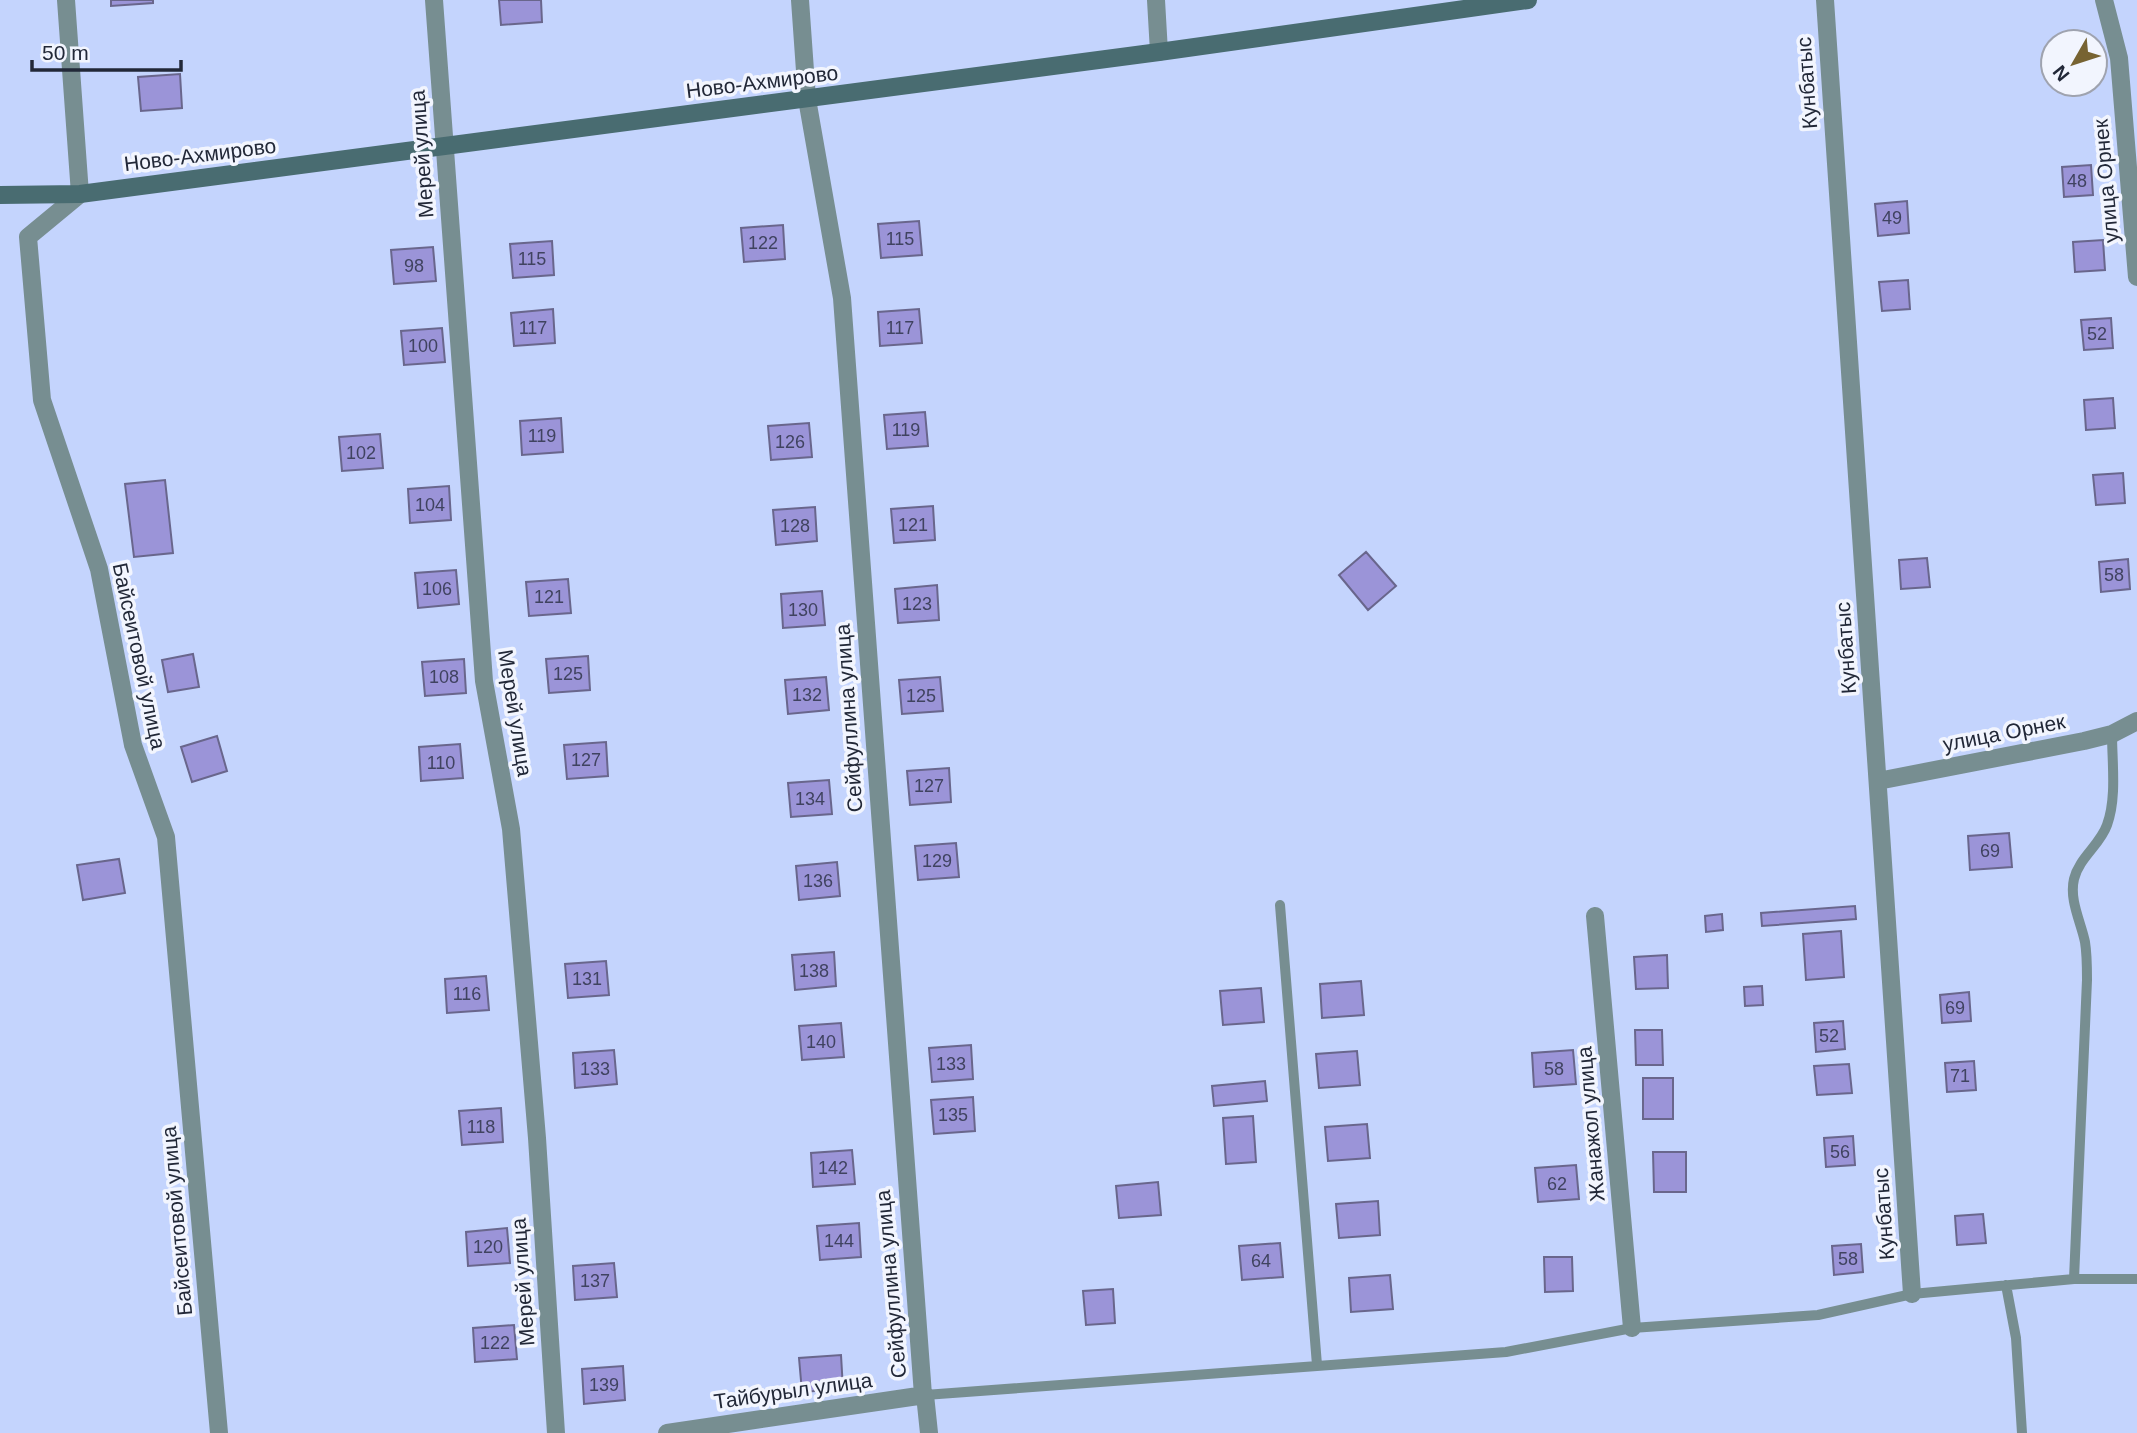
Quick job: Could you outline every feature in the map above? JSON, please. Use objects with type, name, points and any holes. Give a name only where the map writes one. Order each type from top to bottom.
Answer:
[{"type":"street","points":[[66,0],[80,194]]},
{"type":"street","name":"Мерей улица","points":[[434,0],[484,681],[512,842],[537,1138],[556,1433]]},
{"type":"street","name":"Сейфуллина улица","points":[[800,0],[807,99],[842,298],[906,1185],[923,1395],[929,1433]]},
{"type":"street","points":[[1156,0],[1159,52]]},
{"type":"street","name":"Ново-Ахмирово","points":[[0,195],[80,194],[1159,52],[1435,6],[1528,0]]},
{"type":"street","name":"Кунбатыс","points":[[1825,0],[1912,1294]]},
{"type":"street","name":"улица Орнек","points":[[2104,0],[2119,58],[2137,277]]},
{"type":"street","name":"Байсеитовой улица","points":[[80,194],[28,237],[42,400],[99,569],[133,745],[166,837],[219,1433]]},
{"type":"street","name":"улица Орнек","points":[[1878,781],[2112,734],[2137,721]]},
{"type":"street","name":"Жанажол улица","points":[[1595,916],[1632,1328]]},
{"type":"street","name":"Тайбурыл улица","points":[[667,1433],[925,1395]]},
{"type":"lane","points":[[2074,1279],[2087,980],[2085,943],[2073,895],[2074,879],[2108,824],[2112,799],[2112,734]]},
{"type":"lane","points":[[1280,905],[1317,1365]]},
{"type":"lane","points":[[925,1395],[1506,1352],[1632,1328],[1818,1315],[1912,1294],[2074,1279],[2137,1279]]},
{"type":"lane","points":[[2006,1285],[2016,1338],[2022,1433]]},
{"type":"building","points":[[111,0],[153,0],[153,3],[111,6]]},
{"type":"building","points":[[499,0],[541,0],[542,22],[501,25]]},
{"type":"building","points":[[180,74],[182,108],[141,111],[138,77]]},
{"type":"building","points":[[2091,165],[2093,195],[2064,197],[2062,167]]},
{"type":"building","points":[[1907,201],[1909,233],[1878,236],[1875,204]]},
{"type":"building","points":[[919,221],[922,255],[881,258],[878,224]]},
{"type":"building","points":[[783,225],[785,259],[744,262],[741,228]]},
{"type":"building","points":[[2103,240],[2105,270],[2075,272],[2073,242]]},
{"type":"building","points":[[552,241],[554,275],[513,278],[510,244]]},
{"type":"building","points":[[433,247],[436,281],[394,284],[391,250]]},
{"type":"building","points":[[1908,280],[1910,309],[1882,311],[1879,282]]},
{"type":"building","points":[[553,309],[555,343],[514,346],[511,313]]},
{"type":"building","points":[[919,309],[922,343],[880,346],[878,312]]},
{"type":"building","points":[[2111,318],[2113,348],[2084,350],[2081,320]]},
{"type":"building","points":[[442,328],[445,362],[404,365],[401,331]]},
{"type":"building","points":[[2113,398],[2115,428],[2086,430],[2084,400]]},
{"type":"building","points":[[925,412],[928,446],[887,449],[884,415]]},
{"type":"building","points":[[561,418],[563,452],[522,455],[520,421]]},
{"type":"building","points":[[809,423],[812,457],[771,460],[768,426]]},
{"type":"building","points":[[380,434],[383,468],[342,471],[339,437]]},
{"type":"building","points":[[2123,473],[2125,503],[2096,505],[2093,475]]},
{"type":"building","points":[[165,480],[173,553],[134,557],[125,484]]},
{"type":"building","points":[[449,486],[451,520],[410,523],[408,489]]},
{"type":"building","points":[[933,506],[935,540],[894,543],[891,509]]},
{"type":"building","points":[[815,507],[817,541],[776,545],[773,510]]},
{"type":"building","points":[[1366,552],[1396,586],[1368,610],[1339,575]]},
{"type":"building","points":[[1927,558],[1930,587],[1901,589],[1899,560]]},
{"type":"building","points":[[2128,559],[2130,589],[2101,592],[2099,562]]},
{"type":"building","points":[[456,570],[459,604],[418,608],[415,573]]},
{"type":"building","points":[[568,579],[571,613],[529,616],[526,582]]},
{"type":"building","points":[[937,585],[939,620],[898,623],[895,589]]},
{"type":"building","points":[[822,591],[825,625],[783,628],[781,594]]},
{"type":"building","points":[[193,654],[199,687],[168,692],[162,660]]},
{"type":"building","points":[[588,656],[590,690],[549,693],[546,659]]},
{"type":"building","points":[[464,659],[466,693],[425,696],[422,662]]},
{"type":"building","points":[[826,677],[829,710],[788,714],[785,680]]},
{"type":"building","points":[[940,677],[943,711],[902,714],[899,680]]},
{"type":"building","points":[[217,736],[227,771],[192,782],[181,747]]},
{"type":"building","points":[[606,742],[608,776],[567,779],[564,745]]},
{"type":"building","points":[[460,744],[463,778],[421,781],[419,747]]},
{"type":"building","points":[[949,768],[951,802],[910,805],[907,771]]},
{"type":"building","points":[[829,780],[832,814],[791,817],[788,783]]},
{"type":"building","points":[[2009,833],[2012,867],[1970,870],[1968,836]]},
{"type":"building","points":[[956,843],[959,877],[918,880],[915,846]]},
{"type":"building","points":[[119,859],[125,893],[83,900],[77,865]]},
{"type":"building","points":[[837,862],[840,896],[799,900],[796,866]]},
{"type":"building","points":[[1855,906],[1856,919],[1762,926],[1761,913]]},
{"type":"building","points":[[1722,914],[1723,930],[1706,932],[1705,916]]},
{"type":"building","points":[[1841,931],[1844,977],[1806,980],[1803,934]]},
{"type":"building","points":[[834,952],[836,986],[795,990],[792,955]]},
{"type":"building","points":[[1667,955],[1668,988],[1636,989],[1634,957]]},
{"type":"building","points":[[606,961],[609,995],[568,998],[565,964]]},
{"type":"building","points":[[486,976],[489,1010],[447,1013],[445,979]]},
{"type":"building","points":[[1361,981],[1364,1015],[1322,1018],[1320,984]]},
{"type":"building","points":[[1762,986],[1763,1005],[1745,1006],[1744,987]]},
{"type":"building","points":[[1261,988],[1264,1022],[1223,1025],[1220,991]]},
{"type":"building","points":[[1969,992],[1971,1021],[1942,1023],[1940,995]]},
{"type":"building","points":[[1843,1021],[1845,1049],[1816,1052],[1814,1023]]},
{"type":"building","points":[[841,1023],[844,1057],[802,1060],[799,1026]]},
{"type":"building","points":[[1635,1030],[1662,1030],[1663,1065],[1636,1065]]},
{"type":"building","points":[[971,1045],[973,1079],[932,1082],[929,1048]]},
{"type":"building","points":[[614,1050],[617,1084],[575,1088],[573,1053]]},
{"type":"building","points":[[1573,1050],[1576,1084],[1534,1087],[1532,1053]]},
{"type":"building","points":[[1357,1051],[1360,1085],[1319,1088],[1316,1054]]},
{"type":"building","points":[[1974,1061],[1976,1090],[1947,1092],[1945,1063]]},
{"type":"building","points":[[1849,1064],[1852,1093],[1817,1095],[1814,1066]]},
{"type":"building","points":[[1643,1078],[1673,1078],[1673,1119],[1643,1119]]},
{"type":"building","points":[[1265,1081],[1267,1101],[1214,1106],[1212,1086]]},
{"type":"building","points":[[973,1097],[975,1131],[934,1134],[931,1100]]},
{"type":"building","points":[[501,1108],[503,1142],[462,1145],[459,1111]]},
{"type":"building","points":[[1253,1116],[1256,1162],[1226,1164],[1223,1118]]},
{"type":"building","points":[[1367,1124],[1370,1158],[1328,1161],[1325,1127]]},
{"type":"building","points":[[1853,1136],[1855,1165],[1826,1167],[1824,1138]]},
{"type":"building","points":[[852,1150],[855,1184],[813,1187],[811,1153]]},
{"type":"building","points":[[1653,1152],[1686,1152],[1686,1192],[1654,1192]]},
{"type":"building","points":[[1576,1165],[1579,1199],[1538,1202],[1535,1168]]},
{"type":"building","points":[[1158,1182],[1161,1215],[1119,1218],[1116,1186]]},
{"type":"building","points":[[1378,1201],[1380,1235],[1339,1238],[1336,1204]]},
{"type":"building","points":[[1983,1214],[1986,1243],[1957,1245],[1955,1216]]},
{"type":"building","points":[[859,1223],[861,1257],[820,1260],[817,1226]]},
{"type":"building","points":[[507,1228],[510,1263],[468,1266],[466,1232]]},
{"type":"building","points":[[1280,1243],[1283,1277],[1242,1280],[1239,1246]]},
{"type":"building","points":[[1861,1244],[1863,1272],[1834,1275],[1832,1246]]},
{"type":"building","points":[[1544,1257],[1572,1257],[1573,1291],[1545,1292]]},
{"type":"building","points":[[614,1263],[617,1297],[575,1300],[573,1266]]},
{"type":"building","points":[[1390,1275],[1393,1309],[1351,1312],[1349,1278]]},
{"type":"building","points":[[1113,1289],[1115,1323],[1086,1325],[1083,1291]]},
{"type":"building","points":[[514,1325],[517,1359],[475,1362],[473,1328]]},
{"type":"building","points":[[841,1355],[843,1389],[802,1392],[799,1358]]},
{"type":"building","points":[[623,1366],[625,1400],[584,1404],[582,1369]]}]
